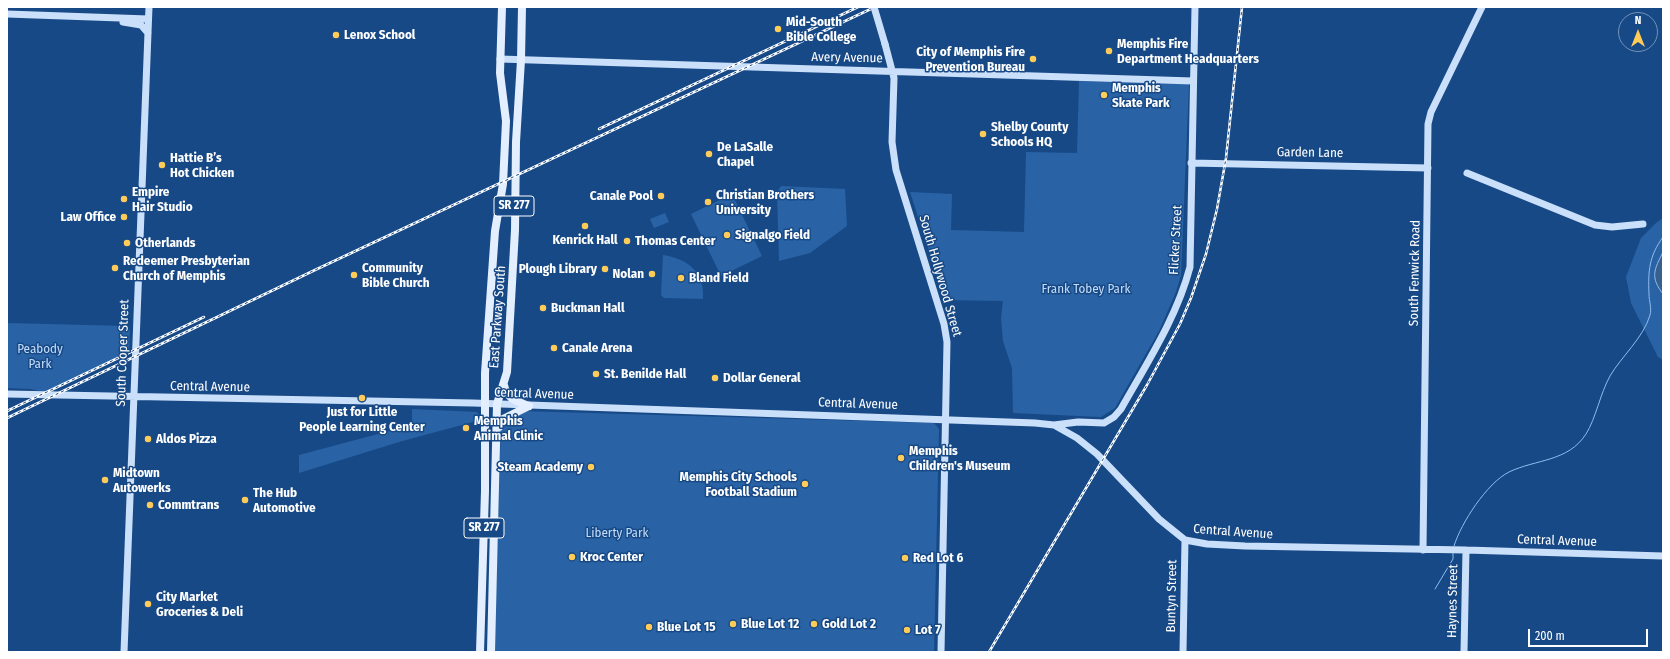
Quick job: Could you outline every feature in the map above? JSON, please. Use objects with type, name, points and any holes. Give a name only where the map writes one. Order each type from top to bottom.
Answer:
[{"type":"main road","name":"South Cooper Street","points":[[124,652],[148,7]]},
{"type":"main road","name":"East Parkway South","points":[[480,652],[485,505],[484,404],[495,232],[503,184],[506,121],[500,73],[502,7]]},
{"type":"main road","name":"East Parkway South","points":[[491,652],[497,404],[504,384],[508,365],[515,230],[514,205],[517,97],[521,60],[522,7]]},
{"type":"main road","name":"South Hollywood Street","points":[[874,7],[893,71],[892,142],[896,170],[944,324],[947,342],[940,652]]},
{"type":"main road","name":"Flicker Street","points":[[1054,425],[1078,422],[1104,423],[1114,417],[1122,408],[1155,350],[1184,290],[1190,267],[1195,7]]},
{"type":"main road","name":"South Fenwick Road","points":[[1423,550],[1428,124],[1431,112],[1482,8]]},
{"type":"main road","points":[[7,14],[148,19]]},
{"type":"main road","points":[[110,17],[113,20],[141,24],[148,33]]},
{"type":"main road","name":"Avery Avenue","points":[[500,59],[1193,80]]},
{"type":"main road","name":"Garden Lane","points":[[1191,163],[1428,168]]},
{"type":"main road","points":[[1467,173],[1595,225],[1612,227],[1643,224]]},
{"type":"main road","points":[[504,384],[507,395],[517,402],[529,406]]},
{"type":"main road","name":"Central Avenue","points":[[7,394],[134,398],[497,404],[945,418],[1036,423],[1054,425],[1077,438],[1097,454],[1159,519],[1185,540],[1207,544],[1252,546],[1466,550],[1663,556]]},
{"type":"main road","points":[[497,432],[501,420],[529,406]]},
{"type":"main road","name":"Buntyn Street","points":[[1183,652],[1185,540]]},
{"type":"main road","name":"Haynes Street","points":[[1464,652],[1466,550]]},
{"type":"green space","name":"Frank Tobey Park","points":[[1079,81],[1189,84],[1181,275],[1176,292],[1159,331],[1115,408],[1101,417],[1013,413],[1012,368],[1003,341],[1001,318],[1003,301],[945,300],[910,192],[952,194],[951,230],[1024,232],[1026,152],[1077,153]]},
{"type":"green space","points":[[781,186],[845,189],[847,226],[810,253],[779,261],[777,192]]},
{"type":"green space","name":"Signalgo Field","points":[[732,194],[762,256],[721,276],[691,214]]},
{"type":"green space","points":[[665,213],[669,222],[654,228],[650,219]]},
{"type":"green space","points":[[1663,218],[1663,360],[1658,357],[1631,303],[1626,277],[1641,238]]},
{"type":"green space","name":"Bland Field","points":[[663,255],[680,260],[693,268],[701,281],[703,299],[664,298],[661,295]]},
{"type":"green space","name":"Peabody Park","points":[[7,323],[126,326],[130,330],[129,352],[44,392],[30,389],[7,388]]},
{"type":"green space","points":[[412,409],[477,412],[480,416],[480,420],[399,442],[299,473],[299,455],[393,430],[412,428]]},
{"type":"green space","name":"Liberty Park","points":[[520,411],[934,423],[939,429],[934,652],[494,652],[501,423]]},
{"type":"shaded area","points":[[1663,252],[1663,294],[1656,283],[1655,273],[1657,264]]},
{"type":"waterway","points":[[1454,546],[1462,526],[1476,504],[1501,477],[1519,468],[1561,455],[1579,443],[1586,434],[1593,421],[1603,390],[1610,376],[1638,339],[1647,323],[1651,310],[1649,297],[1650,264],[1658,244],[1663,237]]},
{"type":"waterway","points":[[1435,589],[1453,559],[1453,553]]},
{"type":"railway","points":[[599,129],[858,7]]},
{"type":"railway","points":[[7,418],[315,270],[875,7]]},
{"type":"railway","points":[[989,652],[1147,385],[1180,324],[1191,298],[1206,254],[1217,209],[1226,158],[1242,7]]},
{"type":"railway","points":[[7,411],[204,317]]},
{"type":"place","name":"Mid-South Bible College","points":[[778,29]]},
{"type":"place","name":"Lenox School","points":[[336,35]]},
{"type":"place","name":"Memphis Fire Department Headquarters","points":[[1109,51]]},
{"type":"place","name":"City of Memphis Fire Prevention Bureau","points":[[1033,59]]},
{"type":"place","name":"Memphis Skate Park","points":[[1104,95]]},
{"type":"place","name":"Shelby County Schools HQ","points":[[983,134]]},
{"type":"place","name":"De LaSalle Chapel","points":[[709,154]]},
{"type":"place","name":"Hattie B’s Hot Chicken","points":[[162,165]]},
{"type":"place","name":"Canale Pool","points":[[661,196]]},
{"type":"place","name":"Empire Hair Studio","points":[[124,199]]},
{"type":"place","name":"Christian Brothers University","points":[[708,202]]},
{"type":"place","name":"Law Office","points":[[124,217]]},
{"type":"place","name":"Kenrick Hall","points":[[585,226]]},
{"type":"place","name":"Signalgo Field","points":[[727,235]]},
{"type":"place","name":"Thomas Center","points":[[627,241]]},
{"type":"place","name":"Otherlands","points":[[127,243]]},
{"type":"place","name":"Redeemer Presbyterian Church of Memphis","points":[[115,268]]},
{"type":"place","name":"Plough Library","points":[[605,269]]},
{"type":"place","name":"Nolan","points":[[652,274]]},
{"type":"place","name":"Community Bible Church","points":[[354,275]]},
{"type":"place","name":"Bland Field","points":[[681,278]]},
{"type":"place","name":"Buckman Hall","points":[[543,308]]},
{"type":"place","name":"Canale Arena","points":[[554,348]]},
{"type":"place","name":"St. Benilde Hall","points":[[596,374]]},
{"type":"place","name":"Dollar General","points":[[715,378]]},
{"type":"place","name":"Just for Little People Learning Center","points":[[362,398]]},
{"type":"place","name":"Memphis Animal Clinic","points":[[466,428]]},
{"type":"place","name":"Aldos Pizza","points":[[148,439]]},
{"type":"place","name":"Memphis Children's Museum","points":[[901,458]]},
{"type":"place","name":"Steam Academy","points":[[591,467]]},
{"type":"place","name":"Midtown Autowerks","points":[[105,480]]},
{"type":"place","name":"Memphis City Schools Football Stadium","points":[[805,484]]},
{"type":"place","name":"The Hub Automotive","points":[[245,500]]},
{"type":"place","name":"Commtrans","points":[[150,505]]},
{"type":"place","name":"Kroc Center","points":[[572,557]]},
{"type":"place","name":"Red Lot 6","points":[[905,558]]},
{"type":"place","name":"City Market Groceries & Deli","points":[[148,604]]},
{"type":"place","name":"Blue Lot 12","points":[[733,624]]},
{"type":"place","name":"Gold Lot 2","points":[[814,624]]},
{"type":"place","name":"Blue Lot 15","points":[[649,627]]},
{"type":"place","name":"Lot 7","points":[[907,630]]}]
